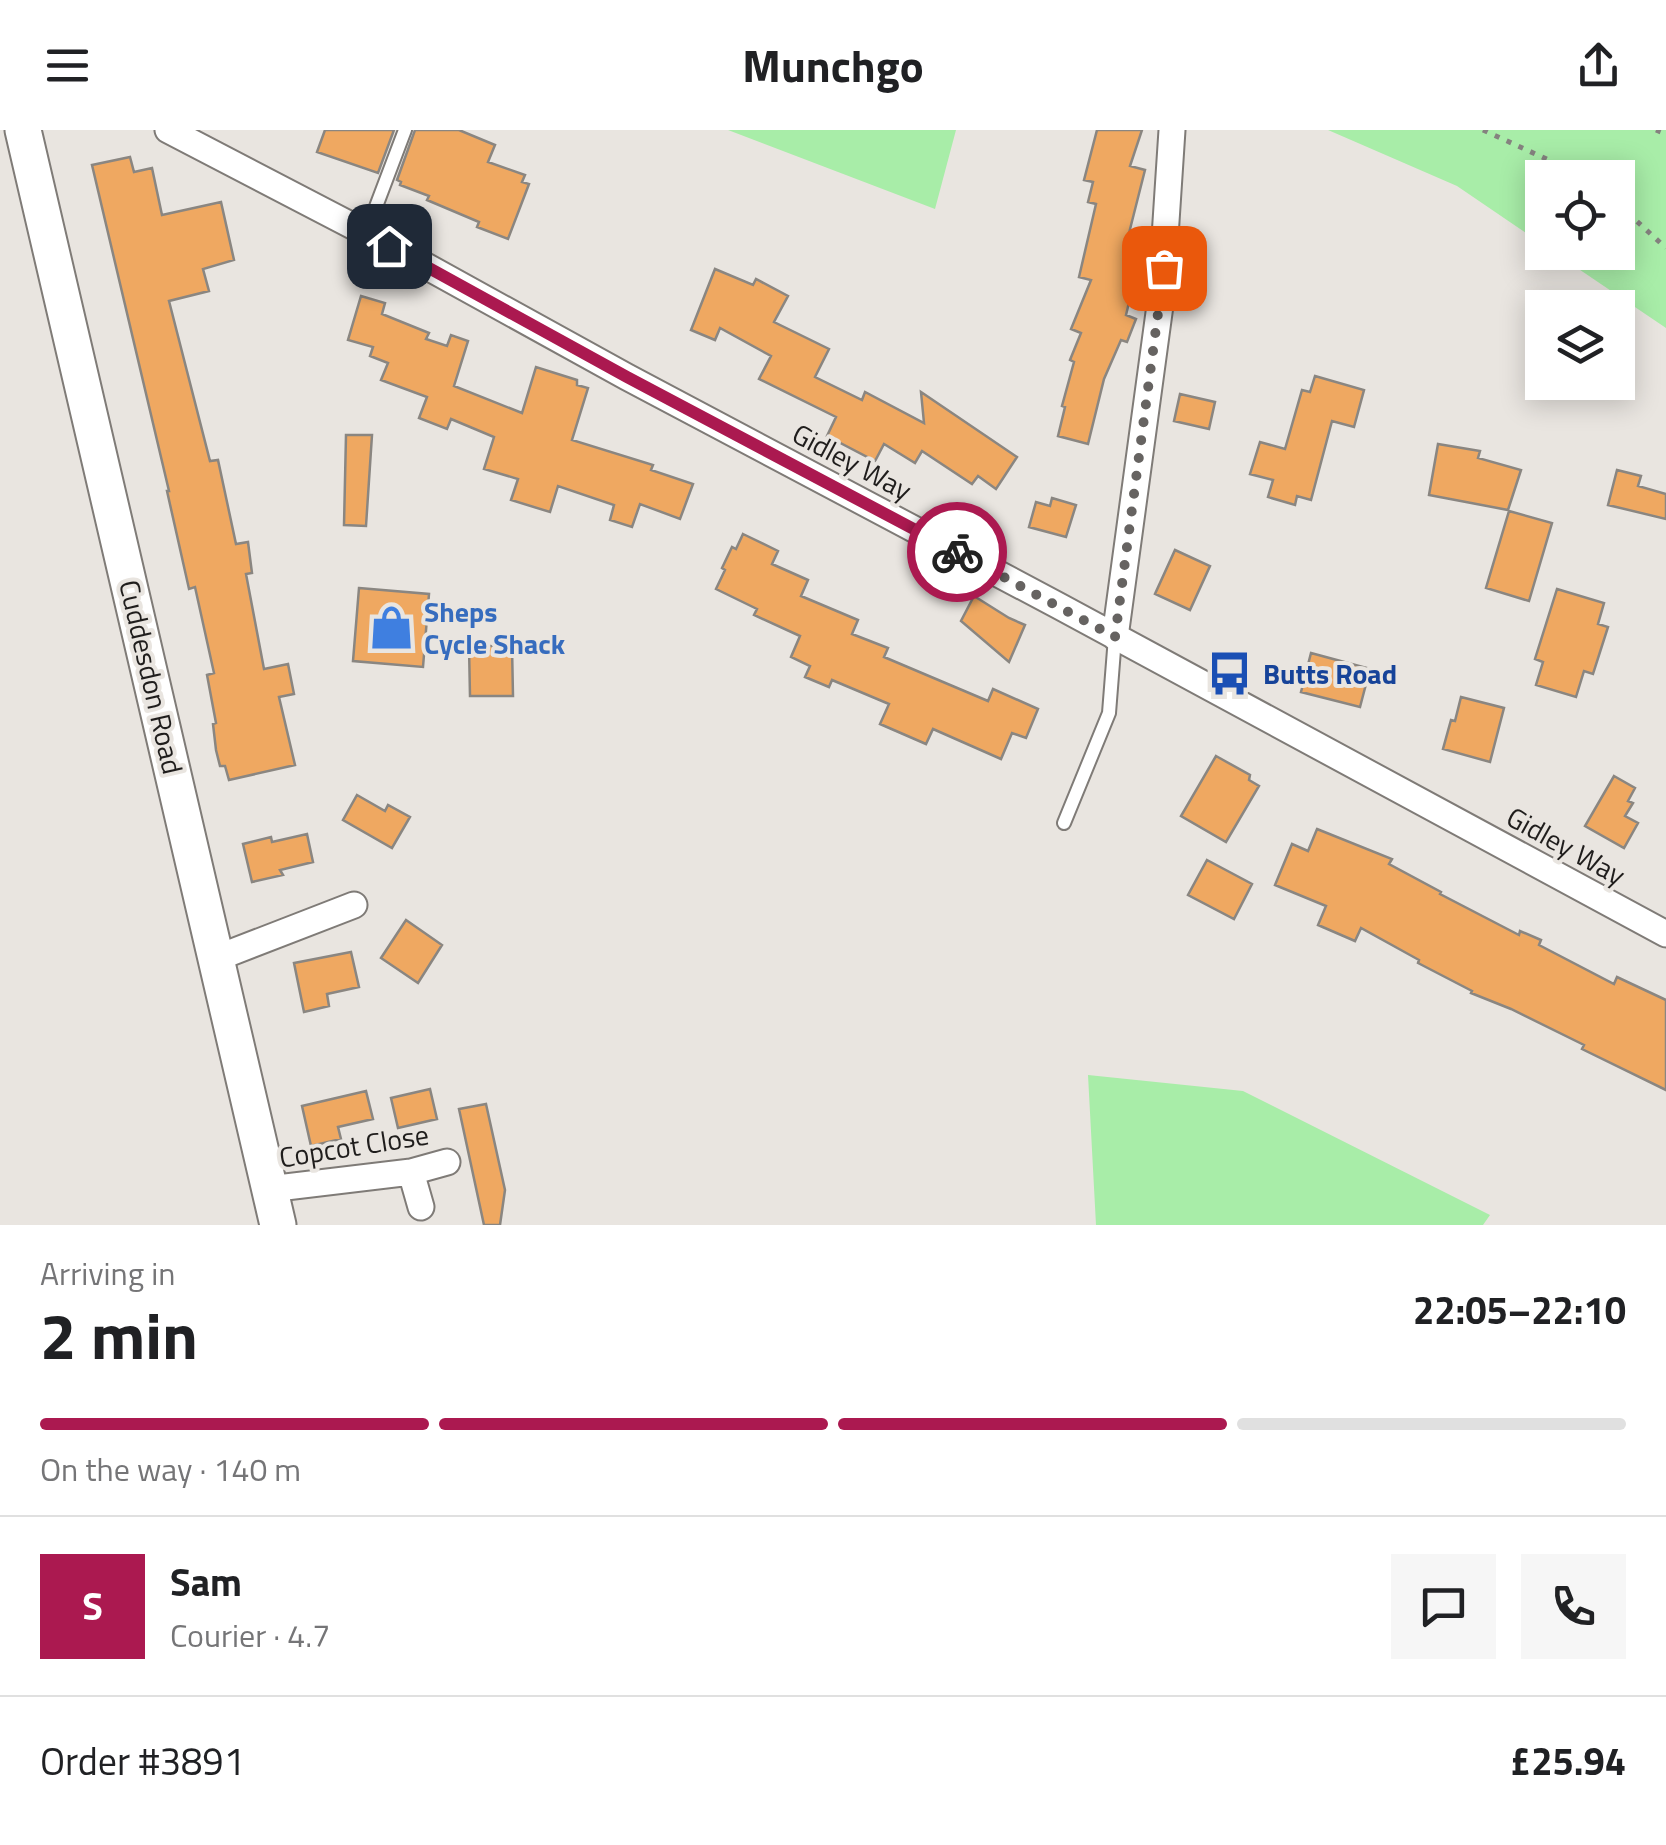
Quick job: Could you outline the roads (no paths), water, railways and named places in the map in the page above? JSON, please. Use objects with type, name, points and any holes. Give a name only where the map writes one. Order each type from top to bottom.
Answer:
[{"type":"street","name":"Cuddesdon Road","points":[[22,130],[278,1225]]},
{"type":"street","name":"Gidley Way","points":[[168,130],[1666,934]]},
{"type":"street","points":[[1115,637],[1161,298],[1172,130]]},
{"type":"street","points":[[218,958],[354,906]]},
{"type":"street","name":"Copcot Close","points":[[269,1189],[411,1172],[447,1162]]},
{"type":"street","points":[[411,1172],[421,1207]]},
{"type":"lane","points":[[366,233],[405,130]]},
{"type":"lane","points":[[1064,823],[1109,713],[1115,637]]},
{"type":"place","name":"Sheps Cycle Shack","points":[[391,628]]},
{"type":"place","name":"Butts Road","points":[[1230,674]]}]
